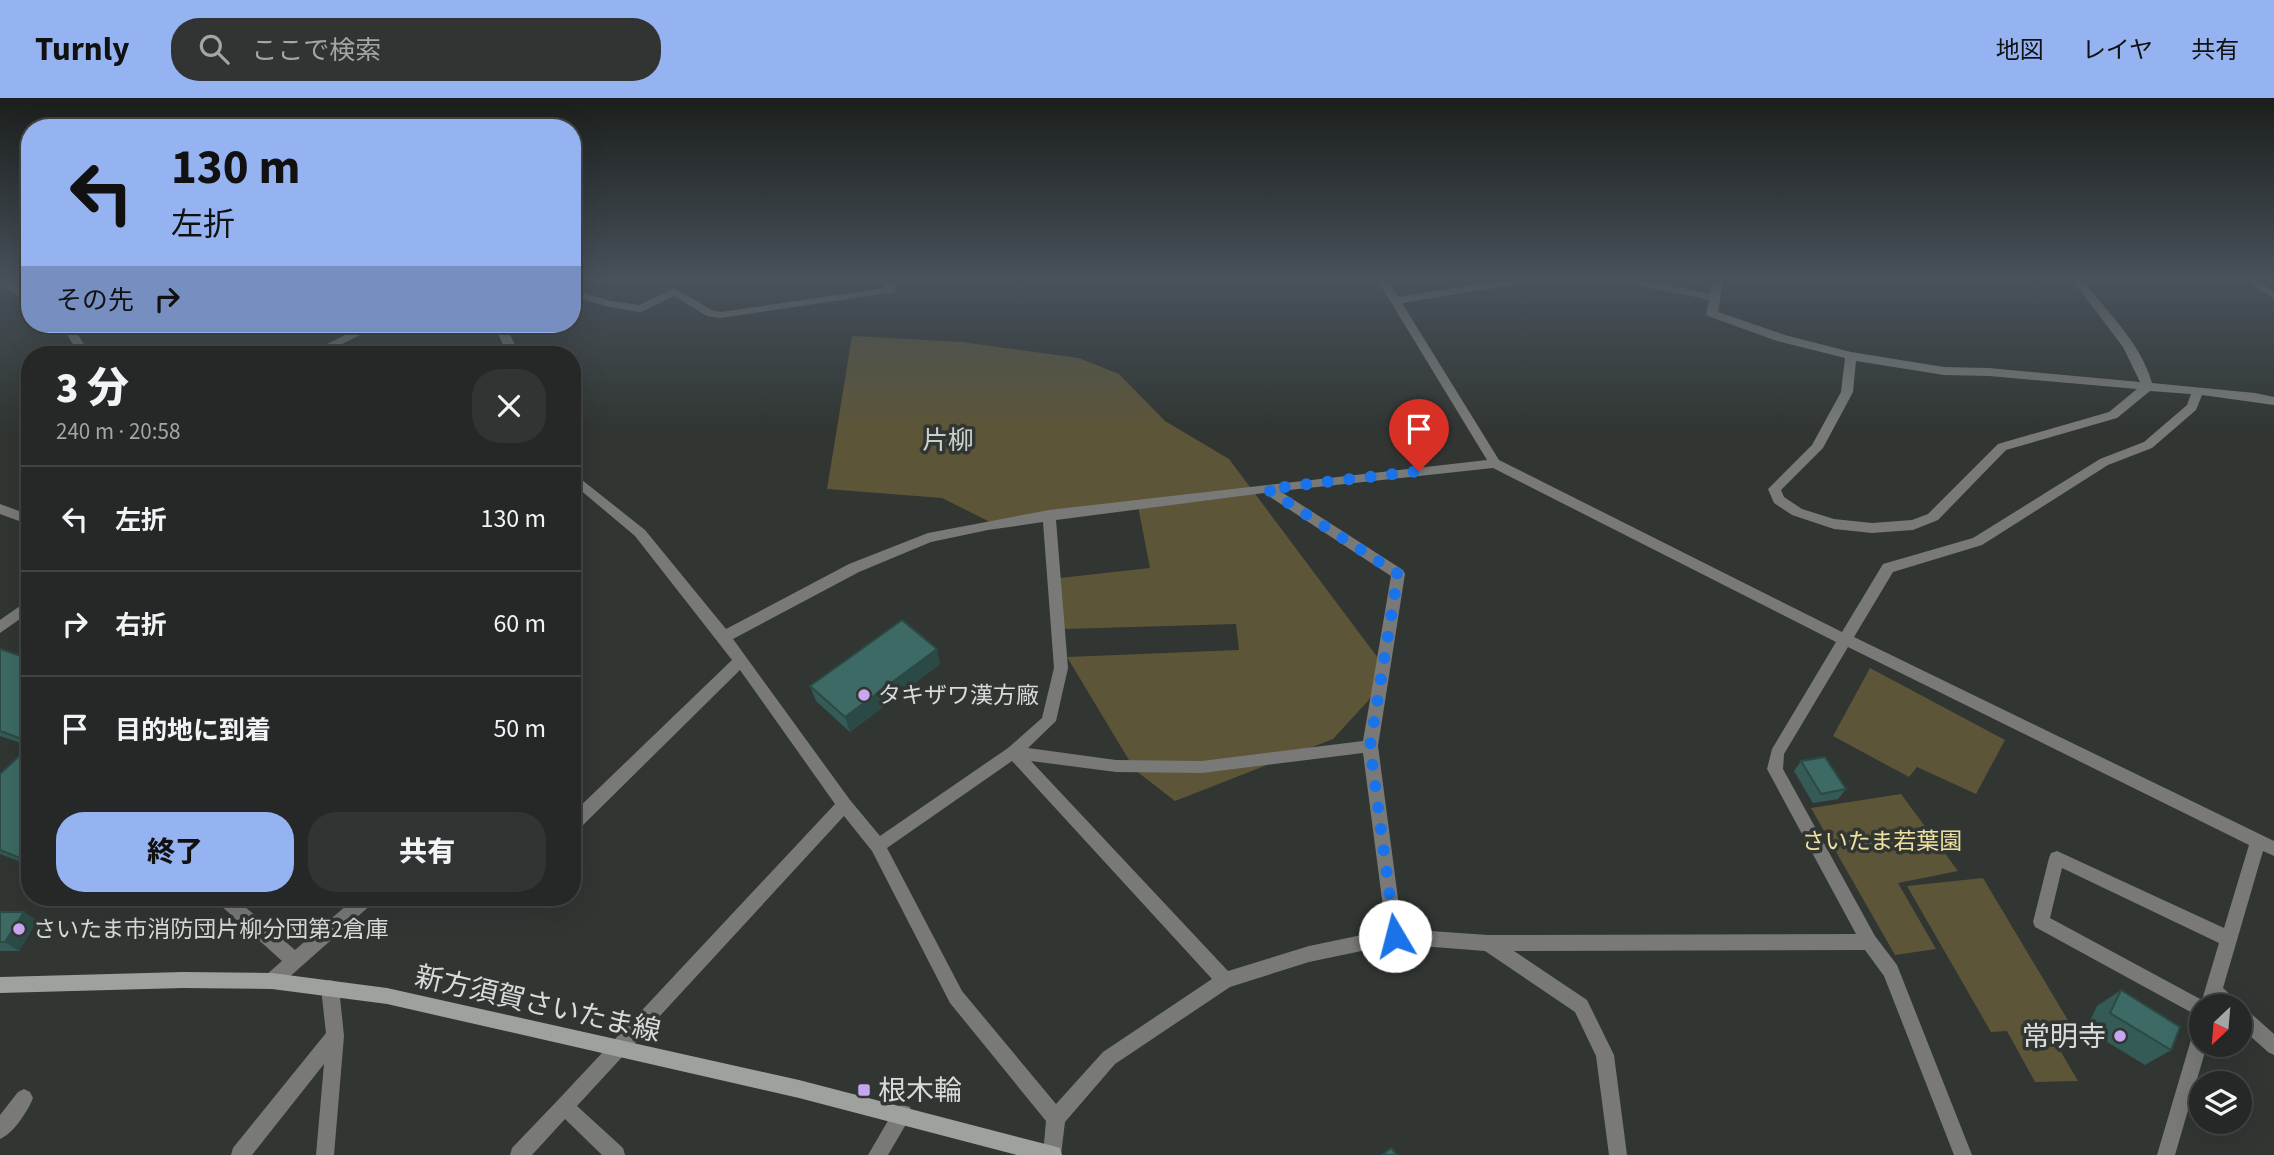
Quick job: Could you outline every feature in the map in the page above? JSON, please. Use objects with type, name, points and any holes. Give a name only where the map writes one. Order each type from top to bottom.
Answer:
[{"type":"main road","name":"新方須賀さいたま線","points":[[0,985],[183,980],[272,981],[436,1005],[903,1114],[1053,1155]]},
{"type":"street","points":[[1413,330],[1495,463],[1844,639],[2274,849]]},
{"type":"street","points":[[1758,330],[1851,356],[1944,371],[1989,372],[2197,391],[2274,401]]},
{"type":"street","points":[[2116,330],[2137,358],[2147,387]]},
{"type":"street","points":[[329,346],[357,333]]},
{"type":"street","points":[[1851,356],[1847,392],[1817,448],[1774,489],[1779,500],[1797,512],[1834,524],[1872,528],[1913,525],[1933,517],[2002,447],[2113,415],[2147,387]]},
{"type":"street","points":[[1963,1155],[1891,971],[1869,942],[1774,769],[1777,754],[1888,568],[1977,542],[2104,462],[2148,445],[2192,407],[2197,391]]},
{"type":"street","points":[[724,637],[854,568],[928,538],[1049,515],[1495,463]]},
{"type":"street","points":[[581,484],[640,533],[724,637],[844,805],[878,846],[956,997],[1056,1118]]},
{"type":"street","points":[[1267,489],[1398,574],[1370,746],[1395,936]]},
{"type":"street","points":[[0,509],[21,517]]},
{"type":"street","points":[[878,846],[1013,752],[1049,721],[1061,668],[1049,515]]},
{"type":"street","points":[[0,628],[21,611]]},
{"type":"street","points":[[581,816],[741,660]]},
{"type":"street","points":[[1013,752],[1116,766],[1202,767],[1370,746]]},
{"type":"street","points":[[1013,752],[1224,980]]},
{"type":"street","points":[[519,1155],[844,805]]},
{"type":"street","points":[[2212,994],[2258,841]]},
{"type":"street","points":[[2189,1002],[2041,922],[2057,858],[2229,939]]},
{"type":"street","points":[[233,906],[294,961]]},
{"type":"street","points":[[272,981],[357,906]]},
{"type":"street","points":[[1053,1155],[1056,1118],[1109,1058],[1224,980],[1309,954],[1395,936],[1488,943],[1869,942]]},
{"type":"street","points":[[1488,943],[1581,1006],[1605,1055],[1618,1155]]},
{"type":"street","points":[[325,1155],[335,1035],[330,988]]},
{"type":"street","points":[[2252,1026],[2274,1046]]},
{"type":"street","points":[[240,1155],[335,1035]]},
{"type":"street","points":[[2166,1155],[2195,1057]]},
{"type":"street","points":[[0,1130],[24,1098]]},
{"type":"street","points":[[564,1106],[617,1155]]},
{"type":"street","points":[[877,1155],[903,1114]]},
{"type":"green space","points":[[852,336],[962,342],[1079,358],[1119,374],[1165,421],[1229,459],[1387,670],[1368,701],[1333,739],[1175,801],[1135,770],[1067,657],[1239,650],[1236,624],[1064,629],[1060,578],[1150,568],[1137,501],[990,522],[942,498],[827,489]]},
{"type":"green space","name":"さいたま若葉園","points":[[1870,668],[2005,740],[1976,794],[1917,767],[1909,777],[1833,736]]},
{"type":"green space","name":"さいたま若葉園","points":[[1901,794],[1958,871],[1898,883],[1936,949],[1895,955],[1811,808]]},
{"type":"green space","points":[[1983,878],[2069,1022],[2045,1025],[2078,1081],[2035,1082],[2007,1031],[1991,1032],[1907,886]]},
{"type":"building","points":[[902,620],[937,649],[845,717],[810,686]]},
{"type":"building","points":[[0,649],[21,656],[21,739],[0,731]]},
{"type":"building","points":[[21,754],[21,858],[0,850],[0,774]]},
{"type":"building","points":[[1825,757],[1846,789],[1821,794],[1801,761]]},
{"type":"building","points":[[0,912],[24,912],[5,942],[0,942]]},
{"type":"building","points":[[2121,990],[2180,1027],[2171,1050],[2110,1013]]},
{"type":"building","points":[[1391,1148],[1397,1155],[1382,1155]]},
{"type":"place","name":"タキザワ漢方廠","points":[[864,695]]},
{"type":"place","name":"さいたま市消防団片柳分団第2倉庫","points":[[19,929]]},
{"type":"place","name":"常明寺","points":[[2120,1036]]},
{"type":"place","name":"根木輪","points":[[864,1090]]},
{"type":"district","name":"片柳","points":[[948,440]]},
{"type":"route","points":[[1395,936],[1370,746],[1398,574],[1267,489],[1419,471]]}]
